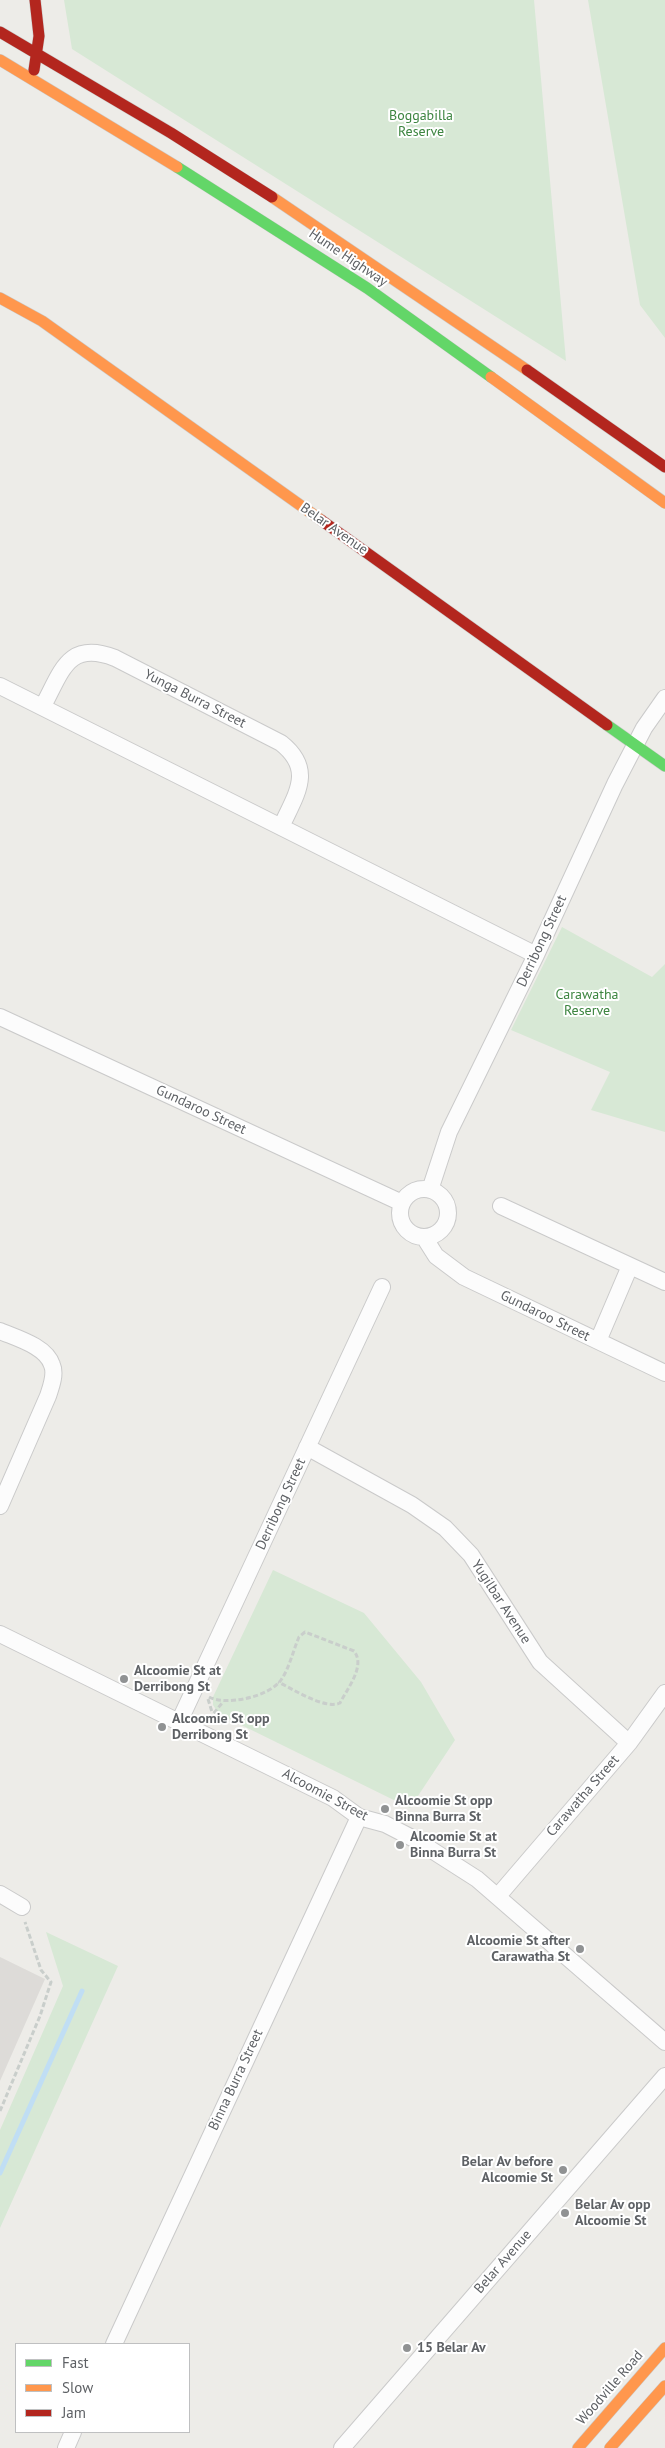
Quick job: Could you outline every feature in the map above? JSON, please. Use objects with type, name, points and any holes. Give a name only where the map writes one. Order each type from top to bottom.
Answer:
[{"type":"main road","points":[[33,78],[39,36],[36,0]]},
{"type":"main road","name":"Hume Highway","points":[[0,32],[293,209],[518,362],[665,467]]},
{"type":"main road","name":"Hume Highway","points":[[0,60],[33,78],[273,226],[367,288],[665,503]]},
{"type":"main road","name":"Belar Avenue","points":[[0,298],[42,321],[665,766]]},
{"type":"main road","name":"Woodville Road","points":[[578,2448],[665,2348]]},
{"type":"main road","points":[[610,2448],[665,2386]]},
{"type":"street","name":"Yunga Burra Street","points":[[43,706],[71,659],[82,653],[98,652],[124,663],[281,743],[293,753],[300,766],[300,782],[281,827]]},
{"type":"street","points":[[0,686],[536,955]]},
{"type":"street","name":"Derribong Street","points":[[430,1190],[449,1132],[536,955],[615,784],[636,744],[665,698]]},
{"type":"street","name":"Gundaroo Street","points":[[0,1017],[402,1203]]},
{"type":"street","points":[[430,1190],[442,1198],[447,1212],[443,1226],[438,1232],[424,1237],[416,1236],[404,1226],[400,1211],[402,1203],[413,1192],[430,1190]]},
{"type":"street","points":[[501,1206],[665,1282]]},
{"type":"street","name":"Gundaroo Street","points":[[424,1237],[436,1256],[464,1277],[665,1373]]},
{"type":"street","name":"Gundaroo Street","points":[[598,1341],[630,1266]]},
{"type":"street","name":"Derribong Street","points":[[180,1722],[382,1287]]},
{"type":"street","points":[[0,1331],[43,1352],[52,1364],[53,1378],[48,1396],[0,1506]]},
{"type":"street","name":"Yugilbar Avenue","points":[[307,1447],[412,1505],[445,1528],[481,1568],[540,1662],[629,1743]]},
{"type":"street","name":"Alcoomie Street","points":[[0,1634],[333,1798],[359,1817],[386,1824],[416,1840],[477,1879],[498,1896],[665,2042]]},
{"type":"street","name":"Carawatha Street","points":[[498,1896],[629,1743],[665,1694]]},
{"type":"street","name":"Binna Burra Street","points":[[114,2343],[359,1817]]},
{"type":"street","points":[[0,1894],[22,1907]]},
{"type":"street","name":"Belar Avenue","points":[[342,2448],[665,2076]]},
{"type":"street","points":[[66,2448],[73,2433]]},
{"type":"path","points":[[212,1713],[205,1695],[223,1702],[265,1692],[278,1682],[299,1637],[306,1632],[354,1652],[358,1658],[358,1668],[340,1703],[336,1705],[325,1704],[278,1682]]},
{"type":"path","points":[[202,1733],[212,1713],[223,1702]]},
{"type":"path","points":[[0,2112],[40,2016],[51,1982],[41,1970],[22,1907]]},
{"type":"shaded area","points":[[0,1957],[45,1979],[0,2081]]},
{"type":"green space","name":"Boggabilla Reserve","points":[[64,0],[534,0],[566,361],[72,49]]},
{"type":"green space","points":[[588,0],[665,0],[665,338],[640,305]]},
{"type":"green space","name":"Carawatha Reserve","points":[[562,927],[652,977],[665,964],[665,1132],[591,1110],[610,1072],[511,1030]]},
{"type":"green space","points":[[273,1570],[364,1613],[421,1682],[455,1740],[410,1808],[219,1714],[213,1705],[213,1697]]},
{"type":"green space","points":[[46,1932],[118,1966],[0,2228],[0,2130],[63,1986]]},
{"type":"waterway","points":[[0,2173],[82,1991]]},
{"type":"traffic: fast","points":[[177,167],[367,288],[491,377]]},
{"type":"traffic: fast","points":[[607,725],[665,766]]},
{"type":"traffic: slow","points":[[0,60],[177,167]]},
{"type":"traffic: slow","points":[[272,197],[527,370]]},
{"type":"traffic: slow","points":[[0,298],[42,321],[321,520]]},
{"type":"traffic: slow","points":[[491,377],[665,503]]},
{"type":"traffic: slow","points":[[578,2448],[665,2348]]},
{"type":"traffic: slow","points":[[610,2448],[665,2386]]},
{"type":"traffic: jam","points":[[34,70],[39,36],[35,0]]},
{"type":"traffic: jam","points":[[0,32],[171,133],[272,197]]},
{"type":"traffic: jam","points":[[527,370],[665,467]]},
{"type":"traffic: jam","points":[[321,520],[607,725]]},
{"type":"place","name":"Alcoomie St at Derribong St","points":[[124,1679]]},
{"type":"place","name":"Alcoomie St opp Derribong St","points":[[162,1727]]},
{"type":"place","name":"Alcoomie St opp Binna Burra St","points":[[385,1809]]},
{"type":"place","name":"Alcoomie St at Binna Burra St","points":[[400,1845]]},
{"type":"place","name":"Alcoomie St after Carawatha St","points":[[580,1949]]},
{"type":"place","name":"Belar Av before Alcoomie St","points":[[563,2170]]},
{"type":"place","name":"Belar Av opp Alcoomie St","points":[[565,2213]]},
{"type":"place","name":"15 Belar Av","points":[[407,2348]]}]
